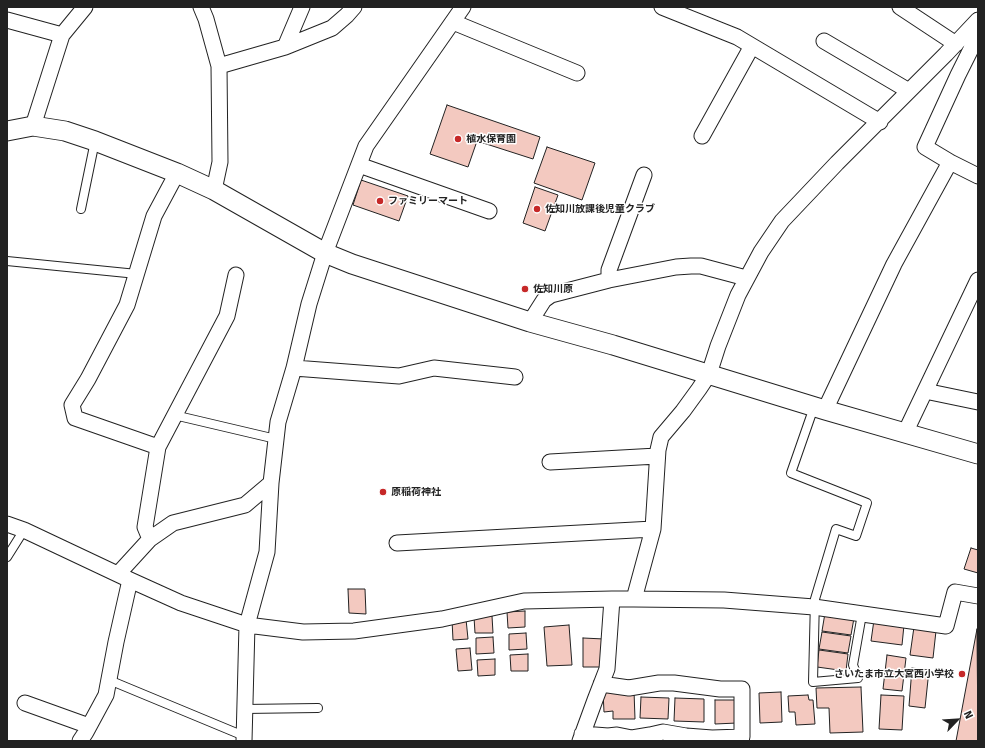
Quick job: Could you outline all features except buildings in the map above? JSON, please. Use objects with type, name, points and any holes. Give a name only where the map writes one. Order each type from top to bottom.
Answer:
[{"type":"street","points":[[32,126],[62,35],[85,7]]},
{"type":"street","points":[[201,7],[206,19],[219,66],[220,162],[214,190]]},
{"type":"street","points":[[286,47],[302,7]]},
{"type":"street","points":[[219,66],[286,47],[332,28],[354,7]]},
{"type":"street","points":[[244,739],[247,625],[267,552],[271,483],[278,422],[294,368],[309,304],[325,253],[366,146],[463,7]]},
{"type":"street","points":[[662,7],[737,37],[880,122]]},
{"type":"street","points":[[900,7],[956,44]]},
{"type":"street","points":[[7,20],[62,35]]},
{"type":"street","points":[[634,599],[652,529],[657,456],[661,437],[683,411],[709,374],[718,346],[738,295],[761,252],[782,221],[978,20]]},
{"type":"street","points":[[452,22],[577,73]]},
{"type":"street","points":[[978,35],[925,147],[978,176]]},
{"type":"street","points":[[824,41],[909,91]]},
{"type":"street","points":[[702,136],[752,46]]},
{"type":"street","points":[[7,131],[32,126],[65,131],[95,141],[214,190],[325,253],[352,264],[530,322],[978,454]]},
{"type":"street","points":[[820,408],[894,264],[950,162]]},
{"type":"street","points":[[359,165],[489,211]]},
{"type":"street","points":[[158,447],[75,418],[72,405],[88,379],[127,305],[154,216],[177,174]]},
{"type":"street","points":[[609,280],[609,270],[644,175]]},
{"type":"street","points":[[530,322],[544,300],[551,295],[609,280],[676,267],[691,266],[701,266],[746,278]]},
{"type":"street","points":[[150,538],[145,527],[158,447],[227,316],[236,275]]},
{"type":"street","points":[[905,433],[978,280]]},
{"type":"street","points":[[294,368],[399,376],[434,368],[515,377]]},
{"type":"street","points":[[925,391],[978,402]]},
{"type":"street","points":[[550,462],[657,456]]},
{"type":"street","points":[[80,741],[106,695],[116,642],[124,577],[150,538],[173,523],[245,505],[271,483]]},
{"type":"street","points":[[7,524],[24,530],[181,603],[247,625],[303,632],[354,631],[442,619],[524,601],[612,599],[724,600],[814,607],[946,626],[955,592],[978,596]]},
{"type":"street","points":[[397,544],[652,529]]},
{"type":"street","points":[[601,684],[629,688],[659,682],[720,689],[742,689],[742,736],[712,738],[686,736],[664,732],[632,738],[617,735],[581,738],[601,684],[607,669],[612,599]]},
{"type":"street","points":[[25,703],[89,726]]},
{"type":"lane","points":[[81,209],[95,141]]},
{"type":"lane","points":[[7,261],[137,274]]},
{"type":"lane","points":[[820,408],[791,473],[868,503],[856,536],[836,529],[815,599],[813,682],[858,678],[853,665],[862,614]]},
{"type":"lane","points":[[174,416],[276,439]]},
{"type":"lane","points":[[7,558],[24,530]]},
{"type":"lane","points":[[109,680],[244,739]]},
{"type":"lane","points":[[244,709],[318,708]]},
{"type":"place","name":"植水保育園","points":[[458,139]]},
{"type":"place","name":"ファミリーマート","points":[[380,201]]},
{"type":"place","name":"佐知川放課後児童クラブ","points":[[537,209]]},
{"type":"place","name":"佐知川原","points":[[525,289]]},
{"type":"place","name":"原稲荷神社","points":[[383,492]]},
{"type":"place","name":"さいたま市立大宮西小学校","points":[[962,674]]}]
